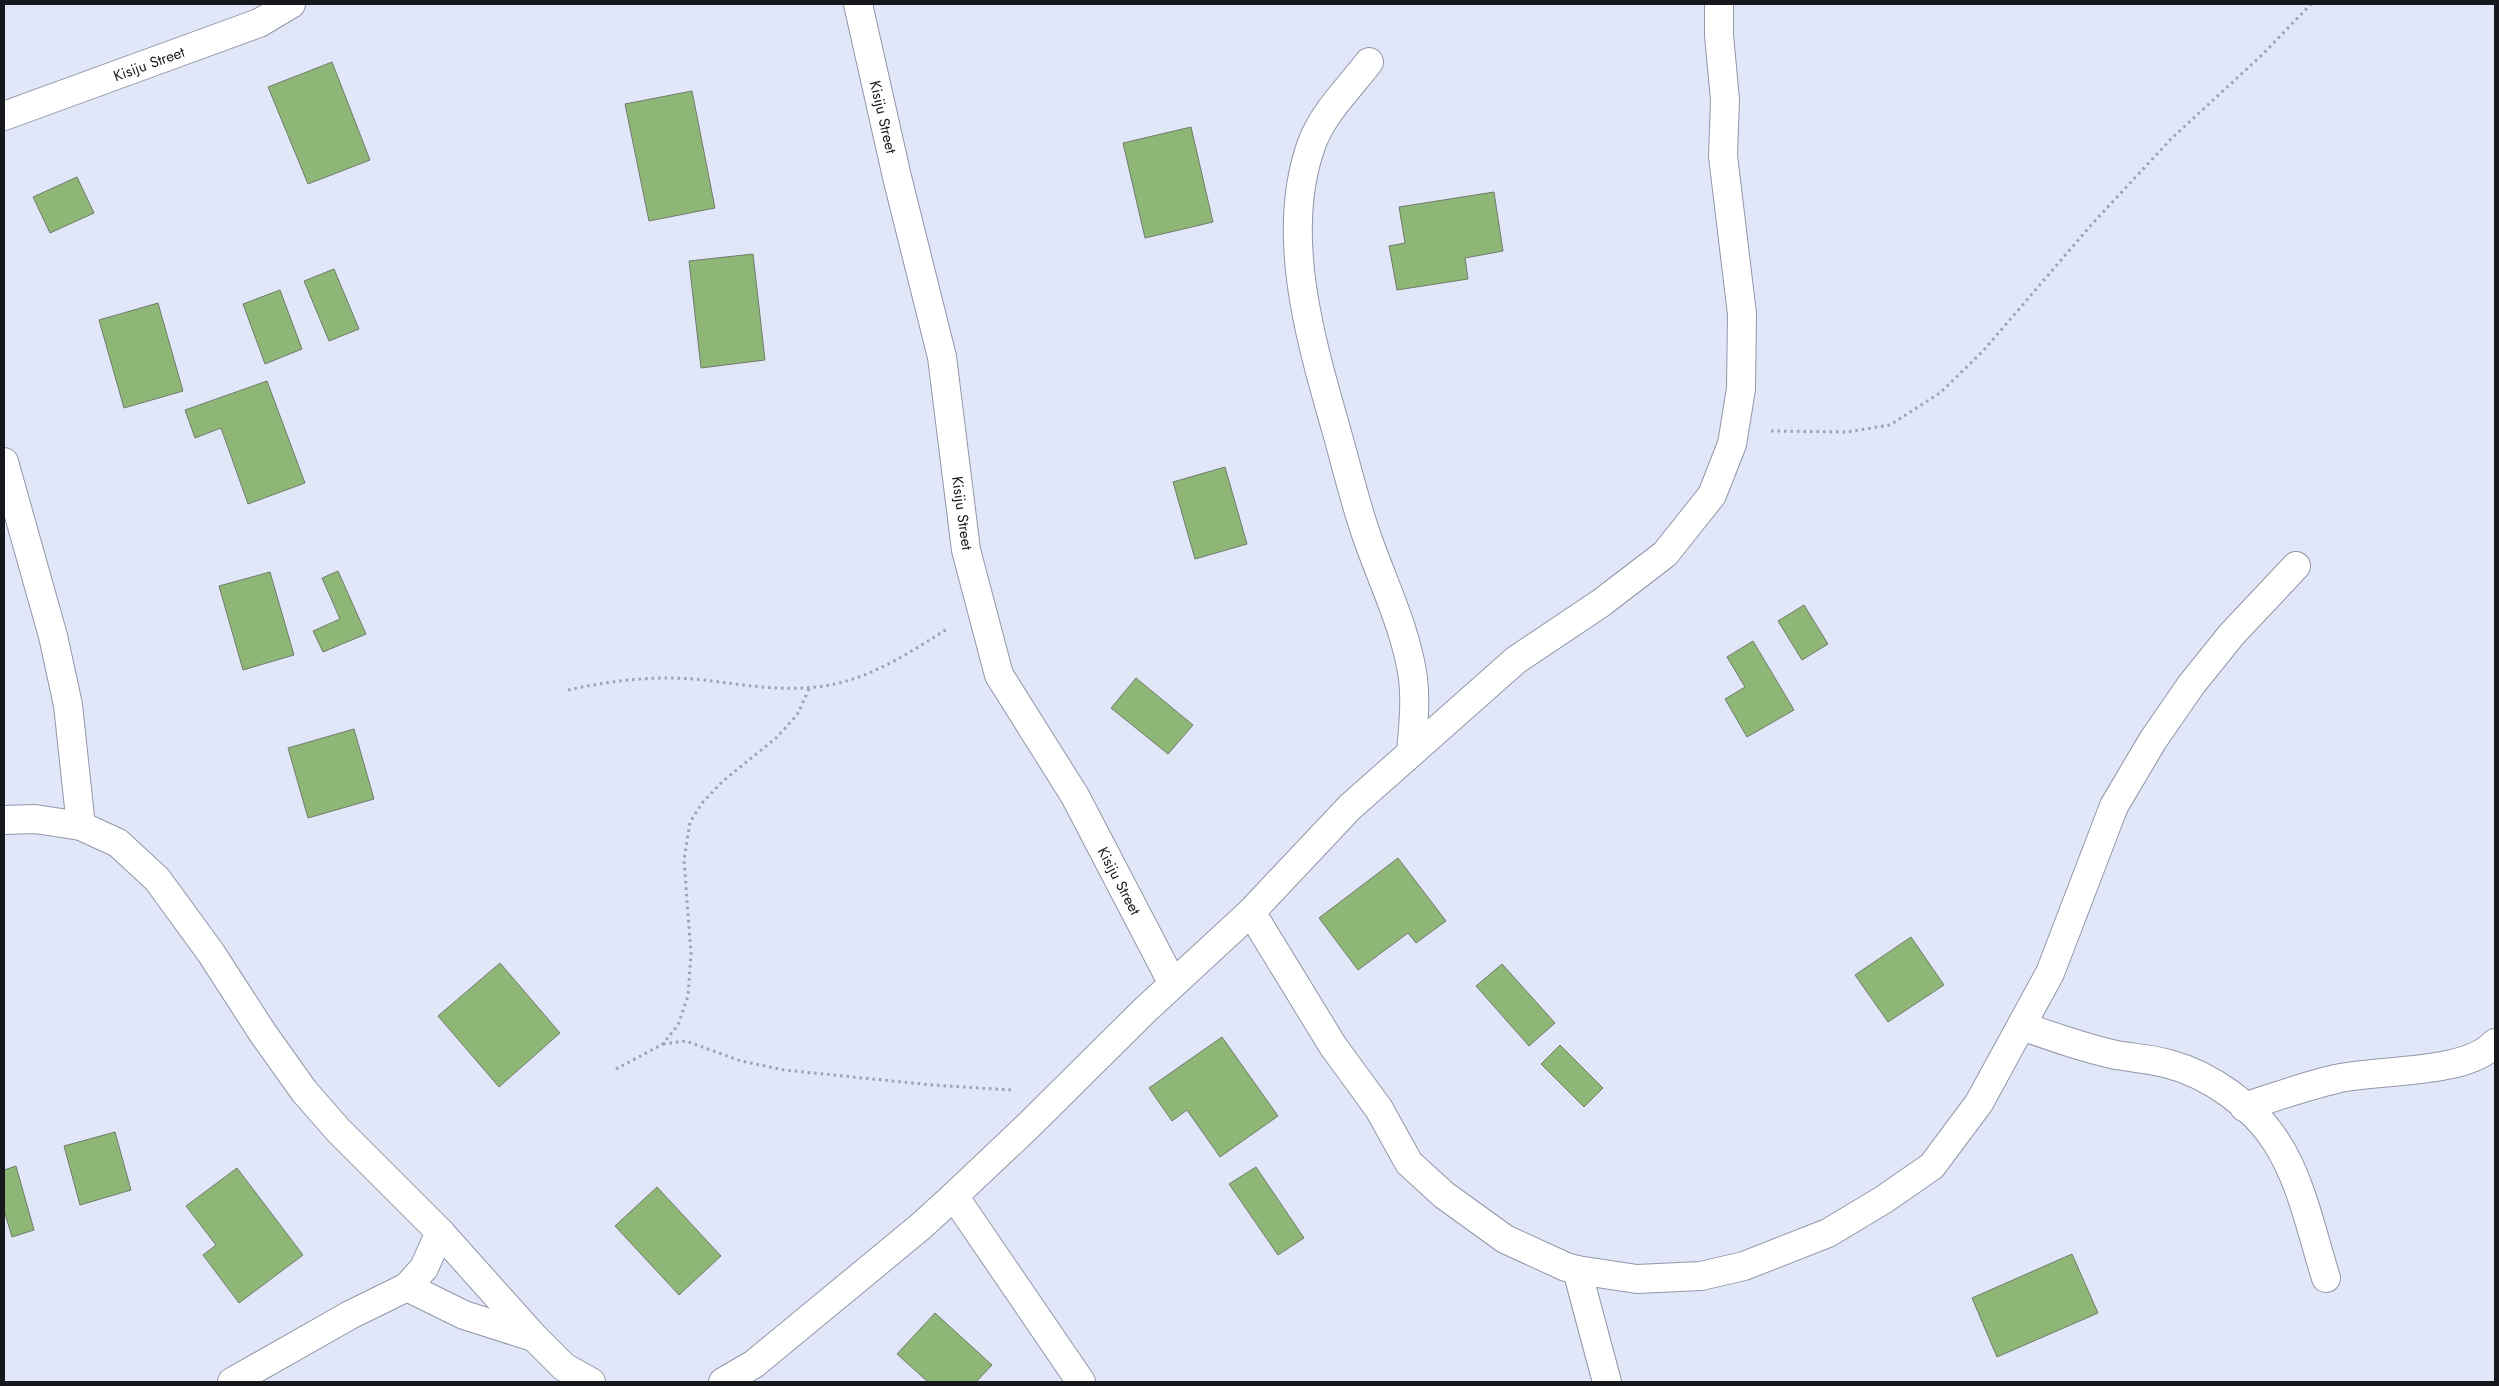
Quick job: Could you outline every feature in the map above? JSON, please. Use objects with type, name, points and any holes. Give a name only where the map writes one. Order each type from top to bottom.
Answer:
[{"type":"street","name":"Kisiju Street","points":[[4,116],[259,23],[291,4]]},
{"type":"street","name":"Kisiju Street","points":[[858,4],[892,158],[942,357],[966,550],[999,675],[1074,796],[1173,984]]},
{"type":"street","points":[[723,1382],[754,1364],[920,1227],[1061,1094],[1173,984],[1252,912],[1350,807],[1516,660],[1601,603],[1665,554],[1712,496],[1732,444],[1741,390],[1742,314],[1723,156],[1725,100],[1719,35],[1719,4]]},
{"type":"street","points":[[1369,62],[1330,113],[1313,142],[1300,190],[1299,244],[1304,312],[1325,391],[1365,531],[1403,631],[1409,659],[1415,709],[1411,753]]},
{"type":"street","points":[[4,462],[53,636],[68,705],[81,826]]},
{"type":"street","points":[[1252,912],[1333,1046],[1379,1109],[1409,1162],[1444,1195],[1505,1239],[1566,1267],[1637,1280],[1701,1276],[1744,1266],[1828,1233],[1883,1200],[1932,1166],[1979,1103],[2050,973],[2114,806],[2153,740],[2191,685],[2232,634],[2296,566]]},
{"type":"street","points":[[4,820],[35,819],[81,826],[118,843],[157,879],[211,952],[262,1032],[304,1091],[338,1130],[440,1232],[534,1337],[564,1367],[591,1382]]},
{"type":"street","points":[[2022,1026],[2070,1043],[2115,1055],[2168,1064],[2200,1074],[2230,1093],[2276,1142],[2293,1174],[2326,1278]]},
{"type":"street","points":[[2244,1107],[2337,1079],[2439,1067],[2477,1056],[2495,1043]]},
{"type":"street","points":[[954,1196],[1081,1382]]},
{"type":"street","points":[[232,1382],[350,1314],[407,1288],[424,1268],[440,1232]]},
{"type":"street","points":[[1577,1270],[1607,1382]]},
{"type":"street","points":[[407,1288],[464,1315],[534,1337]]},
{"type":"path","points":[[1734,428],[1802,433],[1847,432],[1890,425],[1940,393],[1982,352],[2092,224],[2171,139],[2263,54],[2311,4]]},
{"type":"path","points":[[568,690],[610,681],[653,678],[703,680],[785,690],[826,686],[872,672],[952,626],[980,605]]},
{"type":"path","points":[[663,1044],[678,1025],[688,996],[691,954],[684,860],[690,822],[703,802],[723,780],[782,733],[797,715],[810,687]]},
{"type":"path","points":[[616,1069],[663,1044],[686,1041],[741,1061],[784,1070],[932,1085],[1061,1094]]},
{"type":"building","points":[[332,62],[370,160],[308,184],[268,87]]},
{"type":"building","points":[[692,91],[715,208],[649,221],[625,104]]},
{"type":"building","points":[[1191,127],[1213,222],[1145,238],[1123,143]]},
{"type":"building","points":[[77,177],[94,213],[50,233],[33,197]]},
{"type":"building","points":[[1494,192],[1503,251],[1465,258],[1468,279],[1397,290],[1389,246],[1405,243],[1399,207]]},
{"type":"building","points":[[753,254],[765,360],[701,368],[689,261]]},
{"type":"building","points":[[334,269],[359,329],[329,341],[304,281]]},
{"type":"building","points":[[280,290],[302,349],[265,364],[243,304]]},
{"type":"building","points":[[158,303],[183,391],[124,408],[99,320]]},
{"type":"building","points":[[267,381],[305,483],[248,504],[221,428],[195,438],[185,410]]},
{"type":"building","points":[[1225,467],[1247,544],[1195,559],[1173,482]]},
{"type":"building","points":[[338,571],[366,634],[323,652],[313,631],[340,619],[322,578]]},
{"type":"building","points":[[270,572],[294,655],[243,670],[219,586]]},
{"type":"building","points":[[1804,605],[1828,644],[1802,660],[1778,621]]},
{"type":"building","points":[[1753,641],[1794,710],[1747,737],[1725,699],[1745,687],[1727,657]]},
{"type":"building","points":[[1136,678],[1193,725],[1168,754],[1111,708]]},
{"type":"building","points":[[354,729],[374,799],[308,818],[288,748]]},
{"type":"building","points":[[1398,858],[1446,921],[1416,943],[1408,933],[1358,970],[1319,918]]},
{"type":"building","points":[[1911,937],[1944,985],[1888,1022],[1855,975]]},
{"type":"building","points":[[500,963],[560,1033],[499,1087],[438,1016]]},
{"type":"building","points":[[1502,964],[1555,1023],[1529,1046],[1476,986]]},
{"type":"building","points":[[1222,1037],[1278,1116],[1220,1157],[1187,1110],[1172,1121],[1149,1088]]},
{"type":"building","points":[[1560,1045],[1603,1088],[1584,1107],[1541,1064]]},
{"type":"building","points":[[115,1132],[131,1190],[80,1205],[64,1146]]},
{"type":"building","points":[[16,1166],[34,1230],[12,1237],[4,1210],[4,1170]]},
{"type":"building","points":[[1256,1167],[1304,1238],[1278,1255],[1229,1184]]},
{"type":"building","points":[[237,1168],[303,1255],[239,1303],[203,1255],[216,1245],[186,1206]]},
{"type":"building","points":[[657,1187],[721,1256],[679,1295],[615,1226]]},
{"type":"building","points":[[2072,1254],[2098,1313],[1997,1357],[1972,1298]]},
{"type":"building","points":[[935,1313],[992,1365],[976,1382],[928,1382],[897,1354]]}]
